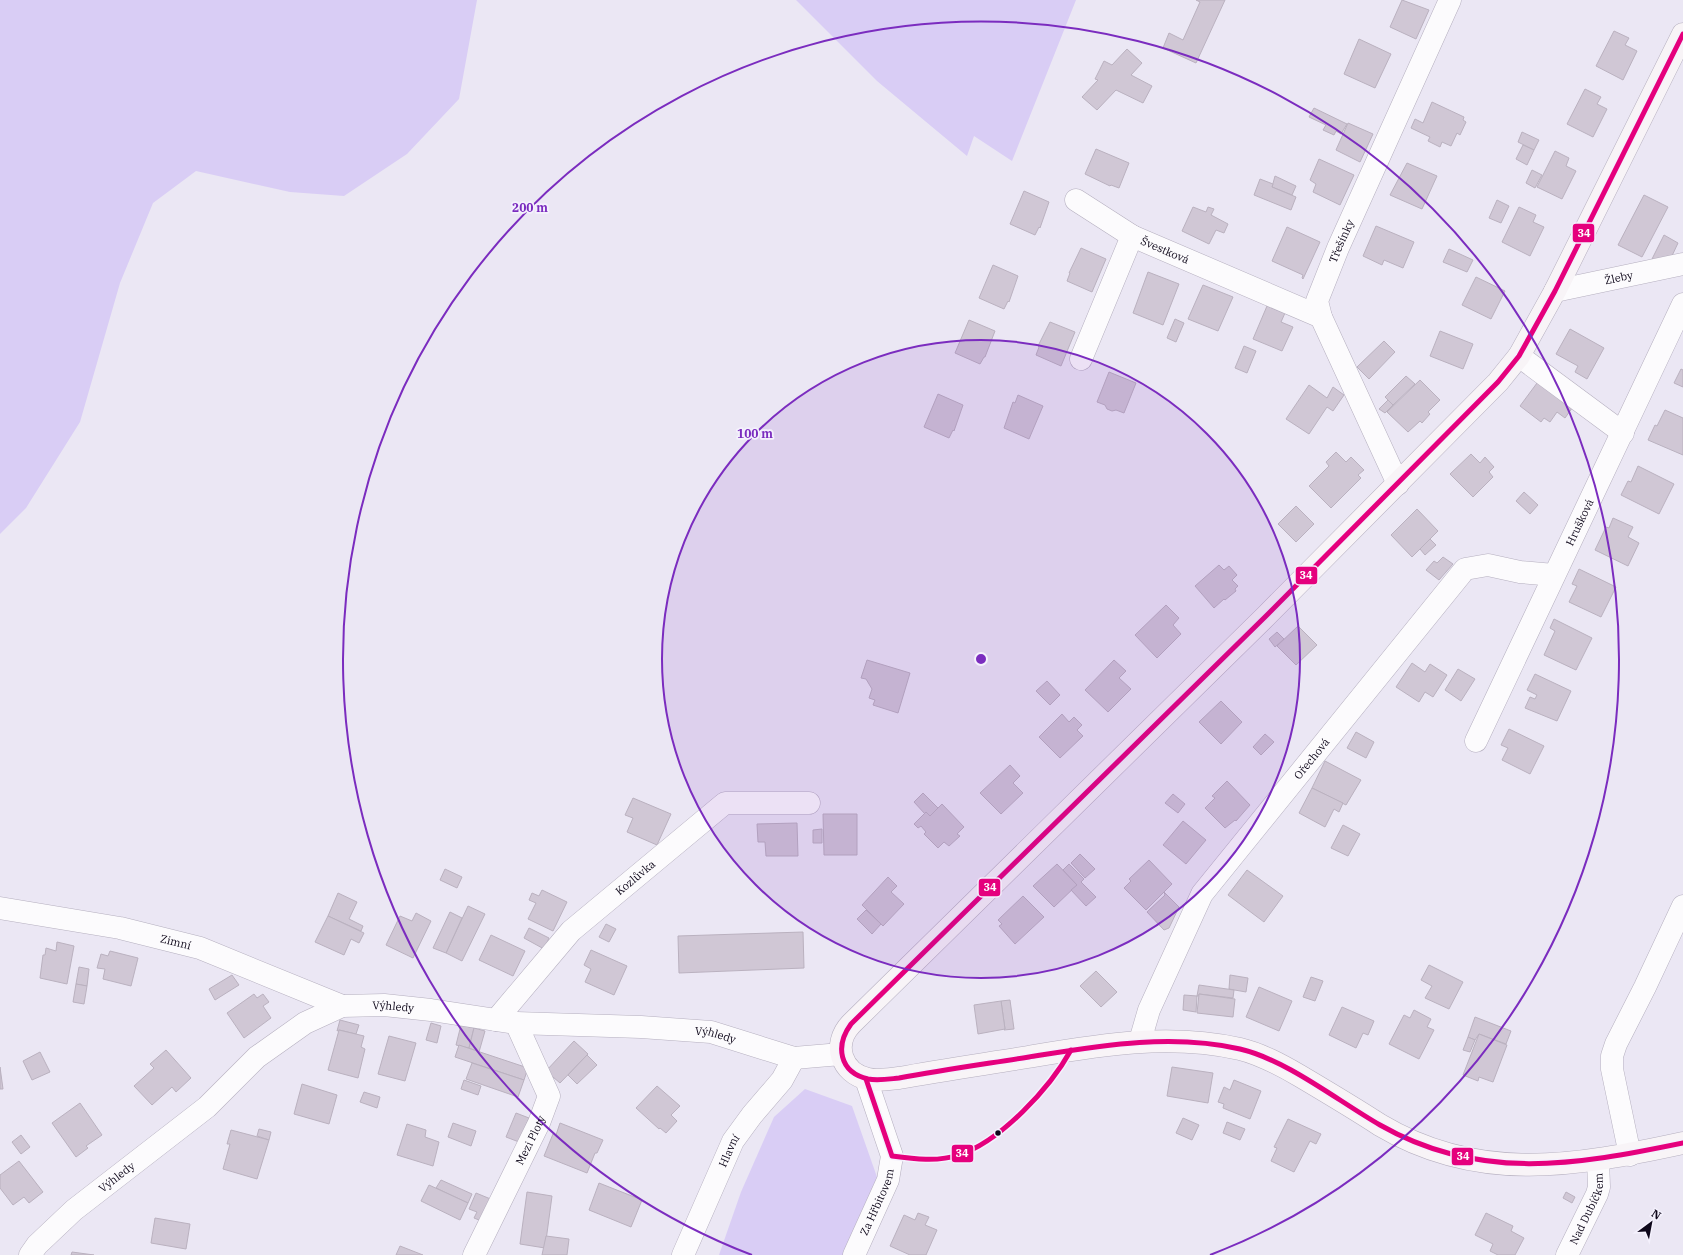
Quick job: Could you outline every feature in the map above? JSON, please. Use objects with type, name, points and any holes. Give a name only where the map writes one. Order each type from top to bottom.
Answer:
[{"type":"street","name":"Třešínky","points":[[1398,484],[1321,317],[1317,302],[1338,248],[1450,0]]},
{"type":"street","points":[[1683,34],[1555,292],[1519,356],[1498,382],[1398,484],[851,1024],[842,1037],[841,1054],[844,1063],[856,1076],[866,1079],[881,1080],[1101,1045],[1140,1041],[1199,1042],[1229,1046],[1252,1052],[1287,1069],[1383,1126],[1416,1143],[1448,1155],[1485,1163],[1538,1166],[1598,1160],[1630,1155],[1683,1143]]},
{"type":"street","points":[[1076,200],[1132,236]]},
{"type":"street","name":"Švestková","points":[[1081,359],[1132,236],[1321,317]]},
{"type":"street","name":"Žleby","points":[[1555,292],[1683,264]]},
{"type":"street","name":"Hrušková","points":[[1476,741],[1683,304]]},
{"type":"street","points":[[1519,356],[1623,432]]},
{"type":"street","name":"Ořechová","points":[[1140,1041],[1149,1010],[1202,894],[1465,569],[1488,565],[1520,572],[1554,575]]},
{"type":"street","name":"Kozlůvka","points":[[506,1022],[571,931],[725,803],[809,803]]},
{"type":"street","points":[[1630,1155],[1612,1069],[1612,1056],[1616,1044],[1683,906]]},
{"type":"street","name":"Zimní","points":[[0,908],[120,928],[200,948],[342,1006]]},
{"type":"street","name":"Výhledy","points":[[30,1255],[37,1245],[74,1210],[207,1107],[256,1057],[305,1023],[342,1006],[384,1006],[431,1010],[506,1022],[641,1027],[711,1032],[794,1058],[841,1054]]},
{"type":"street","name":"Mezi Ploty","points":[[474,1255],[539,1123],[549,1096],[506,1022]]},
{"type":"street","name":"Hlavní","points":[[683,1255],[733,1141],[752,1115],[782,1080],[794,1058]]},
{"type":"street","name":"Za Hřbitovem","points":[[854,1255],[888,1180],[892,1156],[866,1079]]},
{"type":"street","name":"Nad Dubíčkem","points":[[1568,1255],[1597,1194],[1599,1187],[1598,1160]]},
{"type":"shaded area","points":[[0,0],[477,0],[459,99],[407,154],[344,196],[290,192],[196,171],[153,203],[120,283],[80,422],[26,508],[0,534]]},
{"type":"shaded area","points":[[796,0],[1076,0],[1012,161],[974,136],[967,156],[877,81]]},
{"type":"shaded area","points":[[805,1089],[852,1106],[877,1177],[844,1255],[719,1255],[741,1192],[774,1117]]},
{"type":"building","points":[[1196,0],[1225,0],[1196,63],[1163,48],[1169,33],[1183,40],[1200,2]]},
{"type":"building","points":[[1402,0],[1429,10],[1416,39],[1390,27]]},
{"type":"building","points":[[1614,31],[1629,38],[1625,45],[1637,51],[1623,80],[1596,66]]},
{"type":"building","points":[[1359,39],[1391,54],[1375,88],[1344,74]]},
{"type":"building","points":[[1127,49],[1142,63],[1131,75],[1152,86],[1143,103],[1116,90],[1097,110],[1082,97],[1098,80],[1095,79],[1104,61],[1112,65]]},
{"type":"building","points":[[1585,89],[1601,97],[1597,104],[1607,109],[1593,137],[1567,124]]},
{"type":"building","points":[[1432,102],[1464,117],[1463,120],[1466,122],[1460,135],[1457,133],[1451,146],[1442,142],[1440,147],[1428,141],[1430,137],[1411,128],[1415,119],[1423,123]]},
{"type":"building","points":[[1314,108],[1347,124],[1341,134],[1336,131],[1334,135],[1323,130],[1326,125],[1309,117]]},
{"type":"building","points":[[1348,123],[1373,134],[1360,162],[1336,150]]},
{"type":"building","points":[[1522,132],[1539,140],[1534,150],[1518,142]]},
{"type":"building","points":[[1523,145],[1534,150],[1527,165],[1516,159]]},
{"type":"building","points":[[1096,149],[1129,163],[1119,188],[1110,186],[1085,174]]},
{"type":"building","points":[[1555,151],[1569,158],[1566,166],[1576,171],[1562,199],[1537,187]]},
{"type":"building","points":[[1319,159],[1354,175],[1340,205],[1313,192],[1316,184],[1310,180]]},
{"type":"building","points":[[1407,163],[1437,176],[1422,209],[1390,195]]},
{"type":"building","points":[[1532,170],[1542,175],[1535,188],[1526,183]]},
{"type":"building","points":[[1275,176],[1296,186],[1292,195],[1272,187]]},
{"type":"building","points":[[1260,179],[1273,184],[1272,187],[1296,197],[1291,210],[1254,195]]},
{"type":"building","points":[[1024,191],[1049,202],[1040,228],[1039,227],[1035,235],[1010,224]]},
{"type":"building","points":[[1644,195],[1668,207],[1642,257],[1618,245]]},
{"type":"building","points":[[1497,200],[1509,206],[1501,223],[1489,218]]},
{"type":"building","points":[[1193,207],[1206,212],[1208,207],[1214,209],[1211,215],[1228,224],[1224,233],[1216,230],[1209,244],[1182,231]]},
{"type":"building","points":[[1519,207],[1536,215],[1533,222],[1544,227],[1530,256],[1502,242]]},
{"type":"building","points":[[1376,226],[1414,242],[1403,268],[1384,260],[1382,265],[1363,256]]},
{"type":"building","points":[[1287,227],[1320,242],[1303,279],[1303,275],[1272,261]]},
{"type":"building","points":[[1664,235],[1678,243],[1671,258],[1650,263]]},
{"type":"building","points":[[1081,248],[1106,259],[1092,292],[1067,281],[1069,273]]},
{"type":"building","points":[[1449,249],[1473,260],[1467,272],[1443,262]]},
{"type":"building","points":[[993,265],[1018,276],[1009,302],[1008,301],[1004,309],[979,298]]},
{"type":"building","points":[[1148,272],[1179,284],[1163,325],[1133,313]]},
{"type":"building","points":[[1476,277],[1505,291],[1491,319],[1462,305]]},
{"type":"building","points":[[1203,285],[1233,297],[1218,331],[1188,319]]},
{"type":"building","points":[[1267,306],[1285,313],[1281,322],[1293,327],[1282,351],[1253,339]]},
{"type":"building","points":[[1175,319],[1184,323],[1176,342],[1167,338]]},
{"type":"building","points":[[969,320],[995,331],[985,357],[980,364],[955,353]]},
{"type":"building","points":[[1050,322],[1075,332],[1061,366],[1036,355],[1038,346]]},
{"type":"building","points":[[1570,329],[1604,348],[1587,379],[1575,372],[1578,366],[1556,354]]},
{"type":"building","points":[[1440,331],[1473,344],[1463,369],[1430,356]]},
{"type":"building","points":[[1384,341],[1395,352],[1369,379],[1357,367]]},
{"type":"building","points":[[1244,346],[1256,351],[1247,373],[1235,368]]},
{"type":"building","points":[[1681,369],[1683,370],[1683,387],[1674,383]]},
{"type":"building","points":[[1109,372],[1136,383],[1124,413],[1107,409],[1105,405],[1097,402]]},
{"type":"building","points":[[1406,376],[1415,384],[1393,405],[1385,397]]},
{"type":"building","points":[[1540,379],[1575,404],[1565,418],[1557,412],[1550,422],[1544,418],[1541,422],[1520,406]]},
{"type":"building","points":[[1420,380],[1440,400],[1428,412],[1430,414],[1422,423],[1420,421],[1408,432],[1387,412]]},
{"type":"building","points":[[1309,385],[1327,398],[1333,387],[1344,395],[1333,411],[1327,407],[1309,434],[1286,419]]},
{"type":"building","points":[[938,394],[963,405],[954,431],[953,430],[949,438],[924,427]]},
{"type":"building","points":[[1018,395],[1043,406],[1029,439],[1004,428],[1013,402],[1015,403]]},
{"type":"building","points":[[1388,400],[1393,405],[1385,413],[1379,409]]},
{"type":"building","points":[[1665,410],[1683,418],[1683,455],[1648,440],[1655,425],[1657,426]]},
{"type":"building","points":[[1336,452],[1346,462],[1351,457],[1364,470],[1358,475],[1361,478],[1331,508],[1309,486],[1329,466],[1326,462]]},
{"type":"building","points":[[1471,454],[1480,463],[1485,457],[1494,467],[1489,472],[1493,477],[1473,497],[1450,474]]},
{"type":"building","points":[[1638,466],[1674,484],[1659,514],[1621,495],[1628,481],[1631,482]]},
{"type":"building","points":[[1524,492],[1538,505],[1530,514],[1516,501]]},
{"type":"building","points":[[1296,506],[1314,524],[1296,542],[1278,524]]},
{"type":"building","points":[[1417,509],[1438,531],[1412,557],[1391,535]]},
{"type":"building","points":[[1613,518],[1633,527],[1628,537],[1639,543],[1628,566],[1595,550],[1606,527],[1609,528]]},
{"type":"building","points":[[1430,539],[1436,545],[1425,555],[1420,549]]},
{"type":"building","points":[[1443,557],[1453,564],[1439,580],[1426,570],[1434,561],[1437,563]]},
{"type":"building","points":[[1219,565],[1224,570],[1229,566],[1237,575],[1232,580],[1238,586],[1235,589],[1236,591],[1214,608],[1195,586]]},
{"type":"building","points":[[1579,569],[1616,587],[1601,617],[1569,602],[1577,586],[1572,584]]},
{"type":"building","points":[[1166,605],[1179,618],[1173,625],[1181,634],[1157,658],[1135,635]]},
{"type":"building","points":[[1554,619],[1592,638],[1576,670],[1544,655],[1555,631],[1550,628]]},
{"type":"building","points":[[1298,626],[1317,645],[1296,665],[1277,646]]},
{"type":"building","points":[[1277,632],[1284,639],[1275,647],[1269,639]]},
{"type":"building","points":[[867,660],[910,673],[898,713],[873,705],[875,700],[869,698],[872,689],[866,679],[861,678]]},
{"type":"building","points":[[1114,660],[1126,671],[1119,678],[1131,689],[1108,712],[1085,690]]},
{"type":"building","points":[[1412,663],[1425,672],[1430,664],[1447,675],[1433,697],[1425,692],[1419,702],[1396,687]]},
{"type":"building","points":[[1458,669],[1475,679],[1461,701],[1445,690]]},
{"type":"building","points":[[1535,674],[1571,691],[1557,721],[1525,708],[1530,697],[1535,699],[1537,695],[1527,690]]},
{"type":"building","points":[[1047,681],[1060,695],[1050,705],[1036,691]]},
{"type":"building","points":[[1221,701],[1242,722],[1221,744],[1199,722]]},
{"type":"building","points":[[1062,714],[1069,722],[1074,717],[1082,725],[1077,730],[1083,736],[1060,758],[1039,737]]},
{"type":"building","points":[[1509,729],[1544,746],[1530,774],[1502,760],[1508,748],[1501,745]]},
{"type":"building","points":[[1356,732],[1374,742],[1366,758],[1347,748]]},
{"type":"building","points":[[1265,734],[1274,742],[1261,755],[1253,747]]},
{"type":"building","points":[[1325,761],[1361,780],[1346,805],[1312,788]]},
{"type":"building","points":[[1010,765],[1020,776],[1013,783],[1023,793],[1001,814],[980,793]]},
{"type":"building","points":[[1227,781],[1250,805],[1236,821],[1235,820],[1225,828],[1205,808],[1215,798],[1212,796]]},
{"type":"building","points":[[1312,788],[1343,803],[1339,812],[1334,809],[1325,827],[1299,813]]},
{"type":"building","points":[[923,793],[938,808],[930,816],[926,812],[925,814],[914,802]]},
{"type":"building","points":[[1173,794],[1185,804],[1178,813],[1165,803]]},
{"type":"building","points":[[633,798],[671,814],[657,845],[627,832],[633,818],[625,815]]},
{"type":"building","points":[[942,804],[964,827],[957,834],[960,836],[949,846],[944,842],[938,848],[924,834],[926,832],[921,826],[918,828],[914,824],[926,812],[930,816]]},
{"type":"building","points":[[823,814],[857,814],[857,855],[824,855]]},
{"type":"building","points":[[1183,821],[1206,840],[1186,864],[1163,845]]},
{"type":"building","points":[[797,823],[798,856],[766,856],[765,842],[758,842],[757,824]]},
{"type":"building","points":[[1343,825],[1360,834],[1348,856],[1331,848]]},
{"type":"building","points":[[822,829],[822,843],[813,843],[813,830]]},
{"type":"building","points":[[1080,854],[1095,869],[1085,878],[1071,863]]},
{"type":"building","points":[[1149,860],[1172,884],[1146,910],[1124,888],[1131,881],[1129,879]]},
{"type":"building","points":[[1057,864],[1077,885],[1054,907],[1033,886]]},
{"type":"building","points":[[1069,864],[1084,879],[1081,882],[1096,897],[1086,906],[1071,890],[1077,885],[1063,870]]},
{"type":"building","points":[[445,869],[462,877],[457,888],[440,880]]},
{"type":"building","points":[[1247,870],[1283,896],[1264,922],[1228,895]]},
{"type":"building","points":[[888,877],[897,886],[891,892],[904,904],[883,926],[862,905]]},
{"type":"building","points":[[542,890],[567,902],[553,931],[528,919],[536,903],[529,900],[532,893],[539,896]]},
{"type":"building","points":[[1164,892],[1179,907],[1169,928],[1164,930],[1147,912],[1165,895]]},
{"type":"building","points":[[338,893],[357,902],[349,919],[363,926],[361,931],[328,916]]},
{"type":"building","points":[[1023,896],[1044,917],[1015,944],[999,926],[1002,924],[998,920]]},
{"type":"building","points":[[468,906],[485,914],[462,961],[446,953]]},
{"type":"building","points":[[866,910],[881,924],[872,934],[857,919]]},
{"type":"building","points":[[450,912],[462,918],[446,953],[433,948]]},
{"type":"building","points":[[416,913],[431,921],[413,958],[386,945],[400,916],[412,921]]},
{"type":"building","points":[[328,916],[364,933],[359,943],[351,939],[344,955],[315,942]]},
{"type":"building","points":[[606,924],[616,929],[609,942],[599,937]]},
{"type":"building","points":[[529,928],[549,938],[544,949],[524,938]]},
{"type":"building","points":[[803,932],[804,968],[679,973],[678,936]]},
{"type":"building","points":[[491,935],[525,951],[513,976],[479,960]]},
{"type":"building","points":[[57,942],[74,946],[67,984],[40,978],[43,955],[45,955],[46,948],[56,951]]},
{"type":"building","points":[[591,950],[627,966],[614,995],[585,982],[591,969],[584,965]]},
{"type":"building","points":[[110,951],[138,958],[131,986],[103,979],[105,969],[97,968],[101,954],[108,956]]},
{"type":"building","points":[[1429,965],[1463,982],[1449,1009],[1425,998],[1432,986],[1421,980]]},
{"type":"building","points":[[79,967],[89,969],[87,986],[76,984]]},
{"type":"building","points":[[1096,971],[1117,992],[1101,1007],[1080,986]]},
{"type":"building","points":[[232,975],[239,985],[215,1000],[209,989]]},
{"type":"building","points":[[1230,975],[1248,978],[1246,992],[1229,989]]},
{"type":"building","points":[[1311,977],[1323,981],[1315,1001],[1303,997]]},
{"type":"building","points":[[76,984],[87,986],[84,1004],[73,1002]]},
{"type":"building","points":[[1199,985],[1234,990],[1233,998],[1199,994],[1199,996],[1197,996]]},
{"type":"building","points":[[1259,987],[1292,1001],[1279,1031],[1246,1017]]},
{"type":"building","points":[[254,994],[257,998],[263,994],[269,1002],[263,1006],[271,1018],[244,1038],[227,1013]]},
{"type":"building","points":[[1199,994],[1235,999],[1233,1017],[1197,1013]]},
{"type":"building","points":[[1184,995],[1197,996],[1196,1012],[1183,1010]]},
{"type":"building","points":[[1010,1000],[1014,1029],[1004,1030],[1001,1001]]},
{"type":"building","points":[[1001,1001],[1005,1029],[978,1034],[974,1005]]},
{"type":"building","points":[[1342,1007],[1374,1021],[1368,1035],[1363,1033],[1356,1048],[1329,1035]]},
{"type":"building","points":[[1414,1010],[1431,1019],[1427,1027],[1434,1030],[1419,1059],[1389,1044],[1404,1015],[1410,1018]]},
{"type":"building","points":[[1475,1017],[1511,1031],[1506,1044],[1479,1034],[1475,1040],[1468,1037]]},
{"type":"building","points":[[340,1020],[359,1025],[356,1034],[339,1030],[337,1031]]},
{"type":"building","points":[[431,1023],[441,1026],[437,1043],[426,1040]]},
{"type":"building","points":[[461,1025],[474,1028],[469,1048],[456,1045]]},
{"type":"building","points":[[474,1028],[485,1031],[479,1052],[469,1048]]},
{"type":"building","points":[[339,1030],[364,1036],[361,1047],[365,1049],[358,1078],[328,1070]]},
{"type":"building","points":[[1479,1034],[1507,1045],[1493,1082],[1479,1077],[1478,1081],[1463,1075]]},
{"type":"building","points":[[389,1036],[416,1043],[405,1081],[378,1074]]},
{"type":"building","points":[[1468,1037],[1475,1040],[1470,1052],[1463,1050]]},
{"type":"building","points":[[574,1041],[588,1054],[560,1083],[546,1071]]},
{"type":"building","points":[[459,1045],[528,1068],[524,1080],[455,1057]]},
{"type":"building","points":[[166,1050],[191,1078],[176,1092],[172,1087],[152,1105],[134,1086],[154,1068],[150,1064]]},
{"type":"building","points":[[40,1052],[50,1072],[32,1080],[23,1061]]},
{"type":"building","points":[[587,1055],[597,1065],[577,1084],[568,1075]]},
{"type":"building","points":[[472,1063],[524,1080],[518,1097],[466,1079]]},
{"type":"building","points":[[0,1067],[3,1089],[0,1089]]},
{"type":"building","points":[[1172,1067],[1213,1073],[1208,1103],[1167,1096]]},
{"type":"building","points":[[464,1080],[481,1086],[478,1095],[461,1089]]},
{"type":"building","points":[[1234,1080],[1261,1091],[1250,1119],[1223,1108],[1224,1104],[1218,1102],[1224,1087],[1230,1090]]},
{"type":"building","points":[[302,1084],[337,1095],[329,1124],[294,1114]]},
{"type":"building","points":[[657,1086],[680,1106],[671,1115],[677,1121],[666,1133],[660,1128],[659,1129],[636,1108]]},
{"type":"building","points":[[364,1092],[380,1097],[377,1108],[360,1102]]},
{"type":"building","points":[[80,1103],[102,1135],[86,1146],[88,1148],[76,1157],[52,1123]]},
{"type":"building","points":[[516,1113],[529,1118],[519,1142],[506,1137]]},
{"type":"building","points":[[1183,1118],[1199,1125],[1192,1140],[1176,1133]]},
{"type":"building","points":[[1288,1119],[1321,1134],[1316,1144],[1310,1141],[1294,1172],[1271,1161],[1277,1148],[1274,1147]]},
{"type":"building","points":[[1227,1122],[1245,1129],[1240,1140],[1223,1133]]},
{"type":"building","points":[[453,1123],[476,1131],[471,1146],[448,1137]]},
{"type":"building","points":[[560,1123],[603,1140],[597,1153],[595,1153],[587,1173],[544,1156],[553,1134],[556,1135]]},
{"type":"building","points":[[407,1124],[426,1130],[425,1137],[439,1142],[433,1166],[397,1155]]},
{"type":"building","points":[[259,1129],[271,1132],[269,1140],[257,1136]]},
{"type":"building","points":[[231,1130],[269,1140],[257,1179],[223,1169],[230,1144],[227,1144]]},
{"type":"building","points":[[21,1135],[30,1147],[21,1154],[12,1142]]},
{"type":"building","points":[[19,1161],[43,1192],[29,1203],[24,1197],[13,1205],[0,1188],[0,1175]]},
{"type":"building","points":[[441,1180],[472,1194],[468,1203],[436,1188]]},
{"type":"building","points":[[599,1183],[642,1200],[631,1227],[589,1210]]},
{"type":"building","points":[[429,1185],[468,1203],[460,1220],[421,1201]]},
{"type":"building","points":[[527,1192],[552,1196],[545,1248],[520,1244]]},
{"type":"building","points":[[1566,1192],[1575,1197],[1572,1203],[1563,1198]]},
{"type":"building","points":[[476,1193],[493,1200],[484,1222],[474,1218],[477,1212],[469,1209]]},
{"type":"building","points":[[918,1213],[929,1217],[925,1225],[937,1230],[926,1255],[910,1255],[890,1246],[904,1215],[915,1220]]},
{"type":"building","points":[[1486,1213],[1513,1226],[1511,1231],[1524,1238],[1515,1255],[1498,1255],[1490,1251],[1493,1244],[1475,1235]]},
{"type":"building","points":[[155,1218],[190,1224],[186,1249],[151,1243]]},
{"type":"building","points":[[546,1236],[569,1239],[567,1255],[542,1255]]},
{"type":"building","points":[[400,1246],[423,1255],[396,1255]]},
{"type":"building","points":[[72,1252],[94,1255],[71,1255]]},
{"type":"transit line","name":"34","points":[[1683,34],[1555,291],[1519,356],[1498,382],[1266,616],[851,1024],[846,1032],[842,1049],[843,1057],[851,1071],[858,1076],[872,1080],[880,1080],[1108,1045],[1161,1042],[1214,1044],[1258,1054],[1276,1062],[1312,1082],[1380,1125],[1417,1143],[1454,1155],[1492,1162],[1529,1164],[1566,1162],[1605,1157],[1683,1143]]},
{"type":"transit line","name":"34","points":[[866,1079],[892,1156],[917,1159],[943,1159],[959,1155],[975,1148],[1007,1126],[1023,1112],[1051,1080],[1071,1050]]}]
